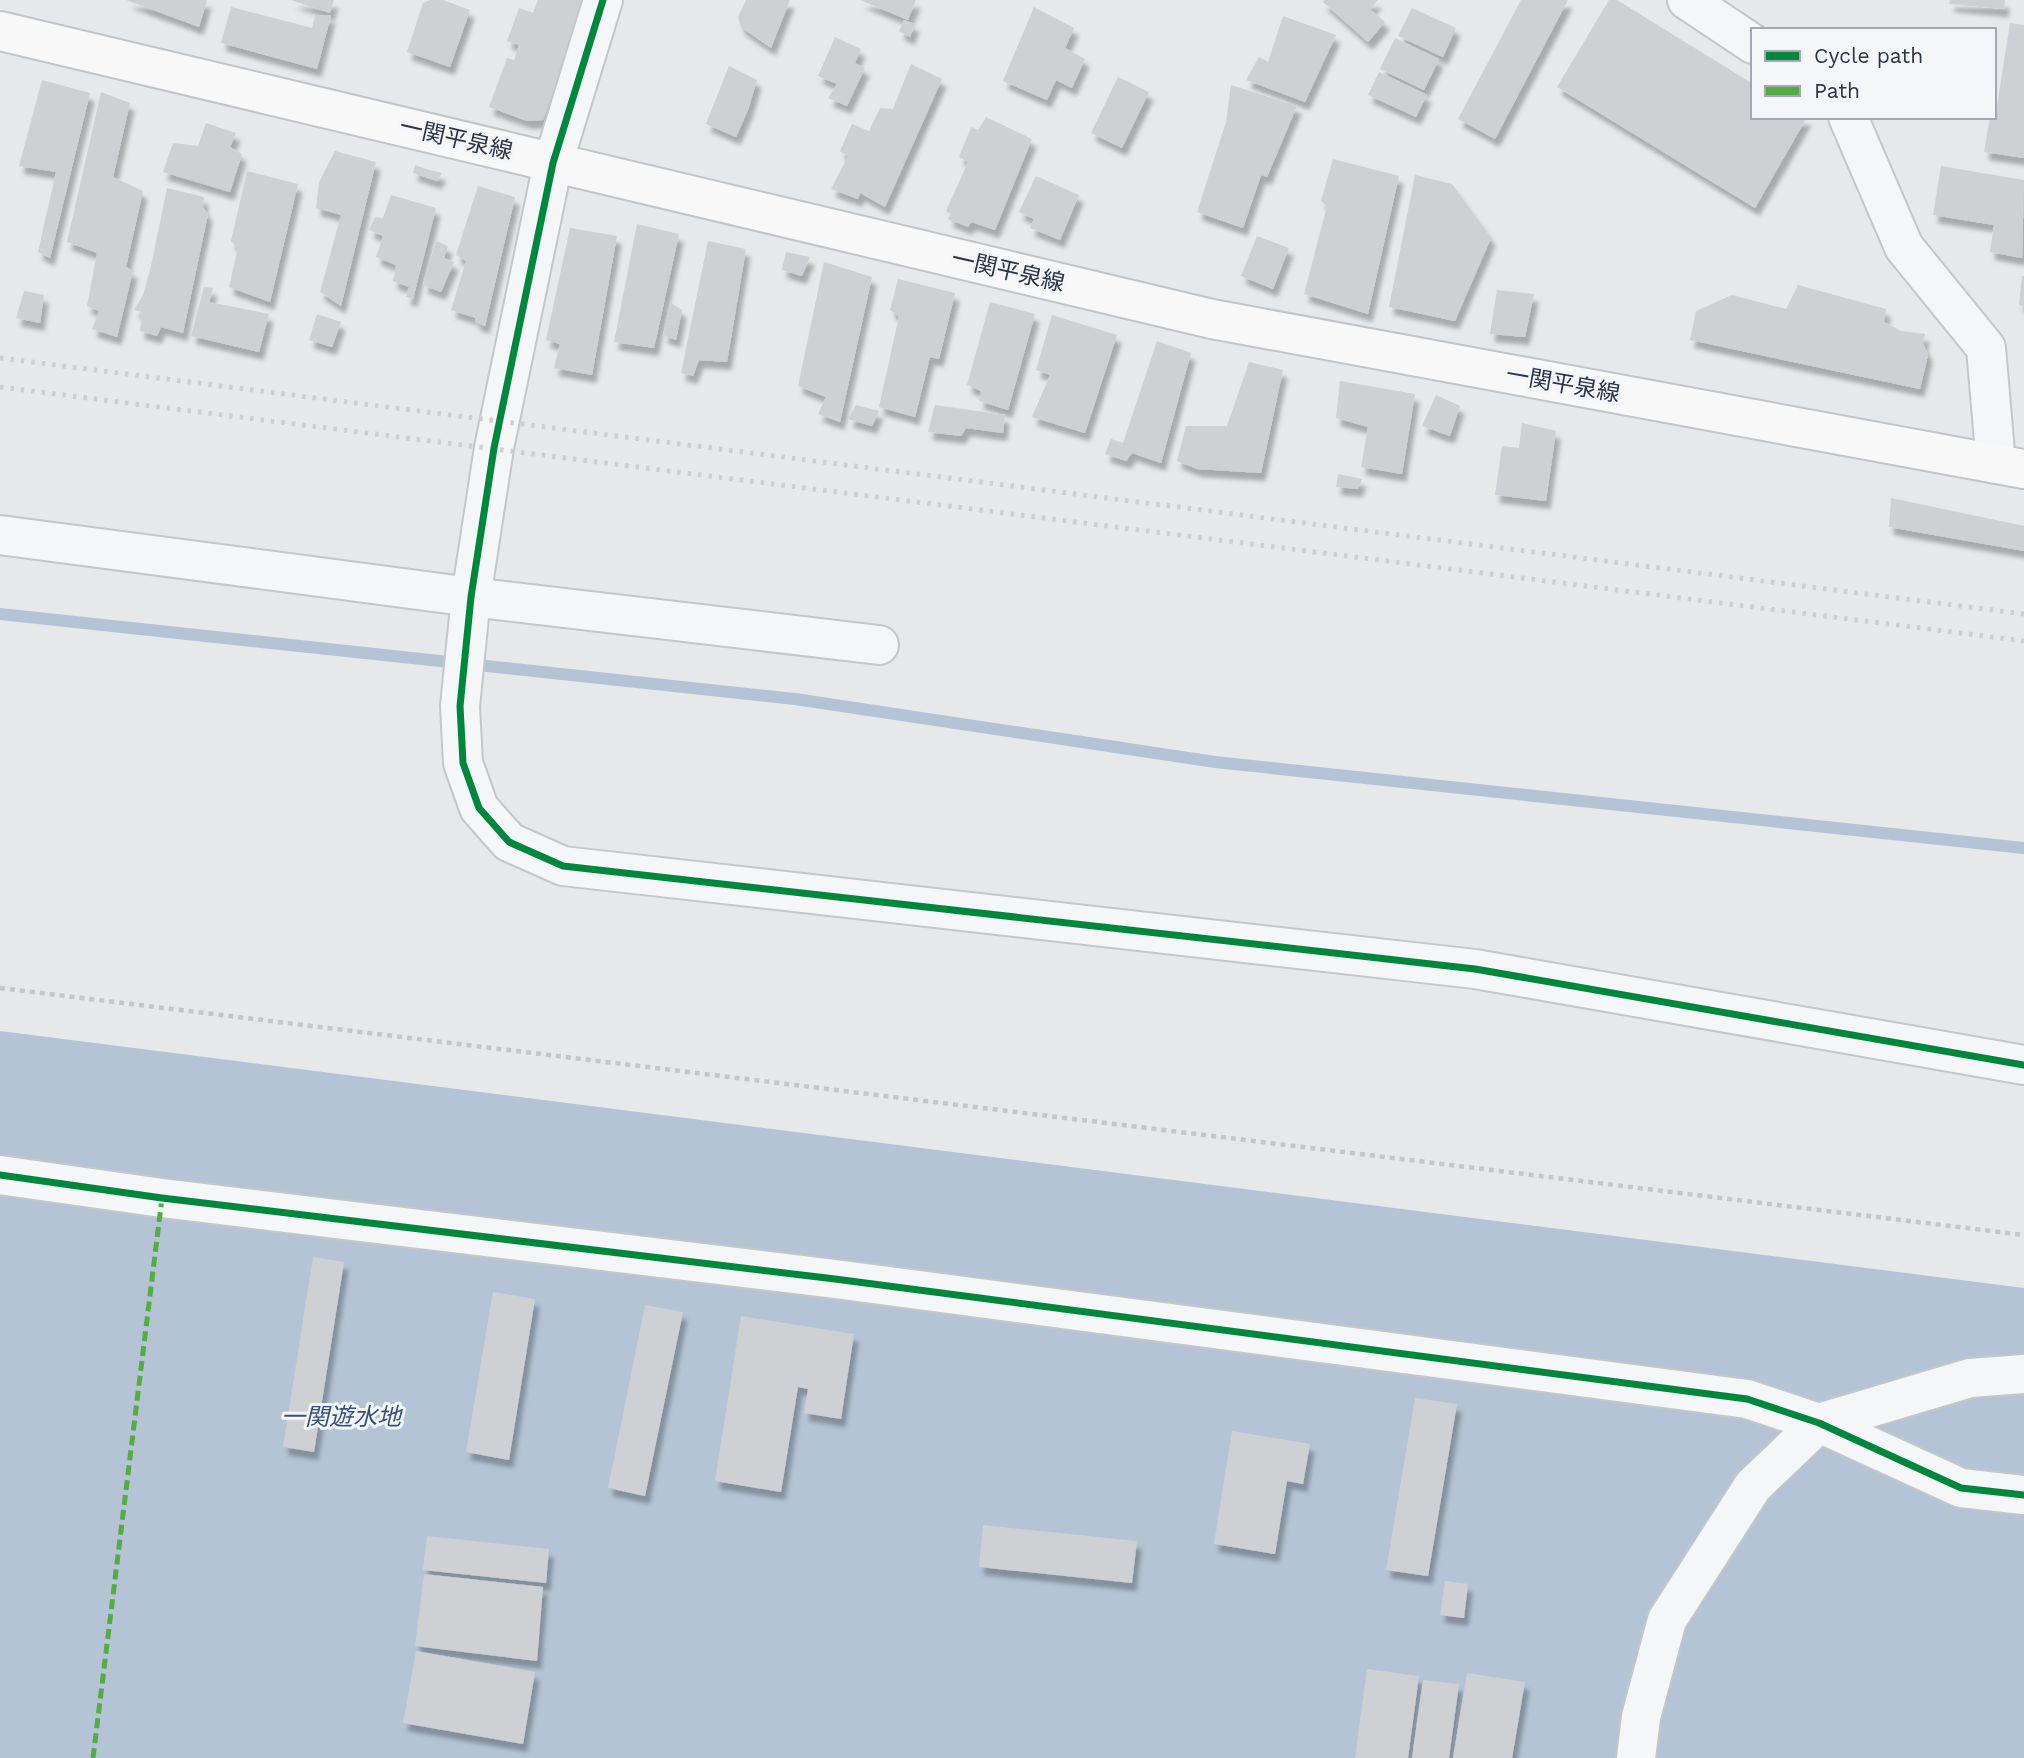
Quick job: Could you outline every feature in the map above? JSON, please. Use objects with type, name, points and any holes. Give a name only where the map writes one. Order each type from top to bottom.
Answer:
[{"type":"main road","name":"一関平泉線","points":[[0,31],[1212,320],[2010,467]]},
{"type":"street","points":[[603,0],[553,163],[494,448],[471,597],[460,706],[463,763],[479,808],[509,842],[563,866],[1475,968],[2024,1065]]},
{"type":"street","points":[[1687,0],[1751,43]]},
{"type":"street","points":[[1849,119],[1904,247],[1986,348],[2010,467]]},
{"type":"street","points":[[0,534],[471,597],[879,645]]},
{"type":"street","points":[[0,1175],[175,1199],[849,1280],[1733,1397],[1819,1423],[1961,1488],[2024,1495]]},
{"type":"street","points":[[1636,1758],[1641,1717],[1667,1620],[1753,1486],[1819,1423],[1970,1378],[2024,1374]]},
{"type":"path","points":[[0,988],[2024,1235]]},
{"type":"water","name":"一関遊水地","points":[[0,1031],[2024,1288],[2024,1758],[0,1758]]},
{"type":"building","points":[[126,0],[207,0],[199,27]]},
{"type":"building","points":[[291,0],[334,0],[330,13]]},
{"type":"building","points":[[443,0],[470,10],[450,67],[407,52],[423,3]]},
{"type":"building","points":[[538,0],[587,0],[543,120],[527,121],[489,107],[507,58],[514,60],[519,45],[507,41],[519,8],[533,13]]},
{"type":"building","points":[[746,0],[790,0],[771,48],[741,27],[738,17]]},
{"type":"building","points":[[860,0],[916,0],[908,20]]},
{"type":"building","points":[[1378,0],[1370,9],[1385,22],[1368,42],[1323,2]]},
{"type":"building","points":[[1521,0],[1568,0],[1495,139],[1458,119]]},
{"type":"building","points":[[1609,0],[1617,0],[1751,83],[1751,119],[1806,119],[1755,208],[1557,87]]},
{"type":"building","points":[[1950,0],[2005,0],[2004,9],[1949,4]]},
{"type":"building","points":[[231,7],[312,28],[315,15],[331,15],[317,69],[221,43]]},
{"type":"building","points":[[1034,7],[1074,28],[1065,48],[1085,59],[1072,88],[1056,80],[1047,100],[1003,81]]},
{"type":"building","points":[[1412,8],[1456,28],[1443,57],[1398,36]]},
{"type":"building","points":[[1283,16],[1336,35],[1305,102],[1246,80],[1259,57],[1268,62]]},
{"type":"building","points":[[904,20],[915,24],[910,37],[899,31]]},
{"type":"building","points":[[2010,23],[2024,25],[2024,158],[1984,152],[1990,119],[1996,119]]},
{"type":"building","points":[[835,37],[861,49],[855,63],[865,68],[847,106],[828,98],[837,84],[818,76]]},
{"type":"building","points":[[1395,38],[1439,59],[1424,90],[1380,69]]},
{"type":"building","points":[[911,64],[942,79],[885,207],[860,193],[858,199],[831,189],[848,156],[840,151],[852,124],[869,131],[880,108],[893,109]]},
{"type":"building","points":[[729,66],[757,80],[736,137],[706,124]]},
{"type":"building","points":[[1379,72],[1427,95],[1416,117],[1368,95]]},
{"type":"building","points":[[1118,77],[1149,92],[1122,148],[1091,133]]},
{"type":"building","points":[[42,80],[90,93],[50,258],[38,252],[56,172],[19,166]]},
{"type":"building","points":[[1231,85],[1297,106],[1267,177],[1261,175],[1243,228],[1197,212],[1226,122]]},
{"type":"building","points":[[101,92],[130,103],[113,177],[143,191],[126,267],[133,271],[117,337],[92,329],[99,311],[87,306],[97,253],[67,242]]},
{"type":"building","points":[[986,117],[1032,139],[995,230],[971,222],[968,227],[948,219],[951,214],[946,211],[968,162],[959,157],[971,127],[978,130]]},
{"type":"building","points":[[206,123],[236,133],[230,147],[242,154],[230,192],[163,172],[173,143],[198,146]]},
{"type":"building","points":[[335,151],[376,162],[341,306],[320,292],[341,215],[316,208],[319,182]]},
{"type":"building","points":[[1333,159],[1399,176],[1368,314],[1304,294],[1327,206],[1321,201]]},
{"type":"building","points":[[415,165],[442,173],[437,181],[413,173]]},
{"type":"building","points":[[1941,166],[2024,180],[2022,258],[1990,252],[1994,225],[1933,215]]},
{"type":"building","points":[[247,171],[298,184],[270,302],[229,287],[238,248],[231,241]]},
{"type":"building","points":[[1415,175],[1452,184],[1491,238],[1455,321],[1389,307]]},
{"type":"building","points":[[1036,176],[1079,195],[1060,240],[1030,228],[1034,219],[1019,212]]},
{"type":"building","points":[[478,186],[515,197],[485,326],[475,322],[476,318],[451,310],[466,261],[456,255]]},
{"type":"building","points":[[167,188],[204,197],[203,207],[208,214],[183,333],[161,327],[157,336],[140,331],[142,312],[134,310],[143,295],[151,266]]},
{"type":"building","points":[[391,195],[436,208],[413,299],[406,297],[409,287],[393,281],[396,265],[376,257],[383,236],[369,230],[375,217],[383,218]]},
{"type":"building","points":[[637,224],[679,234],[654,348],[614,342]]},
{"type":"building","points":[[570,228],[617,236],[592,375],[554,368],[560,344],[546,340]]},
{"type":"building","points":[[1257,236],[1289,248],[1273,289],[1241,276]]},
{"type":"building","points":[[436,241],[448,246],[444,258],[454,262],[441,292],[423,285]]},
{"type":"building","points":[[708,241],[746,249],[727,362],[699,360],[693,376],[681,373]]},
{"type":"building","points":[[786,252],[810,257],[802,276],[782,270]]},
{"type":"building","points":[[824,262],[872,277],[840,422],[818,414],[826,397],[798,386]]},
{"type":"building","points":[[2024,276],[2024,306],[2019,305]]},
{"type":"building","points":[[898,279],[955,293],[939,359],[930,357],[915,417],[879,407],[899,316],[890,310]]},
{"type":"building","points":[[1798,285],[1886,309],[1884,322],[1901,331],[1925,334],[1923,343],[1928,355],[1920,389],[1690,340],[1696,311],[1732,295],[1786,309]]},
{"type":"building","points":[[204,287],[213,288],[209,302],[269,314],[259,352],[191,336]]},
{"type":"building","points":[[1497,290],[1534,294],[1525,337],[1490,334]]},
{"type":"building","points":[[24,291],[44,295],[40,323],[16,318]]},
{"type":"building","points":[[990,302],[1035,314],[1008,410],[979,401],[981,391],[967,385]]},
{"type":"building","points":[[671,303],[682,310],[676,340],[663,335]]},
{"type":"building","points":[[317,314],[341,322],[332,347],[309,340]]},
{"type":"building","points":[[1052,315],[1117,335],[1085,433],[1032,417],[1050,375],[1036,370]]},
{"type":"building","points":[[1157,341],[1191,353],[1161,463],[1132,453],[1126,461],[1105,454],[1111,439],[1123,443]]},
{"type":"building","points":[[1249,362],[1283,370],[1261,473],[1197,469],[1177,461],[1186,426],[1227,426]]},
{"type":"building","points":[[1340,381],[1415,394],[1402,474],[1361,467],[1368,427],[1336,418]]},
{"type":"building","points":[[1436,395],[1460,406],[1450,436],[1422,426]]},
{"type":"building","points":[[856,405],[879,411],[872,426],[848,419]]},
{"type":"building","points":[[935,405],[1005,415],[1003,433],[966,428],[961,436],[928,432]]},
{"type":"building","points":[[1522,423],[1556,431],[1546,501],[1495,495],[1502,446],[1519,448]]},
{"type":"building","points":[[1338,474],[1362,479],[1358,489],[1336,487]]},
{"type":"building","points":[[1891,498],[2024,526],[2024,551],[1889,527]]},
{"type":"building","points":[[313,1257],[344,1262],[314,1452],[283,1447]]},
{"type":"building","points":[[493,1292],[535,1299],[509,1460],[466,1452]]},
{"type":"building","points":[[645,1305],[683,1312],[645,1496],[608,1488]]},
{"type":"building","points":[[741,1316],[854,1334],[841,1419],[804,1413],[808,1389],[798,1387],[781,1492],[715,1481]]},
{"type":"building","points":[[1415,1398],[1457,1404],[1428,1576],[1386,1570]]},
{"type":"building","points":[[1232,1431],[1310,1444],[1303,1484],[1287,1481],[1275,1554],[1214,1544]]},
{"type":"building","points":[[983,1525],[1137,1541],[1132,1583],[979,1567]]},
{"type":"building","points":[[427,1536],[549,1549],[546,1583],[423,1570]]},
{"type":"building","points":[[424,1574],[543,1587],[537,1661],[415,1646]]},
{"type":"building","points":[[1445,1581],[1468,1584],[1464,1618],[1440,1615]]},
{"type":"building","points":[[416,1651],[535,1672],[523,1744],[403,1723]]},
{"type":"building","points":[[1367,1669],[1419,1676],[1408,1758],[1355,1758]]},
{"type":"building","points":[[1467,1673],[1525,1682],[1512,1758],[1453,1758]]},
{"type":"building","points":[[1423,1680],[1459,1684],[1449,1758],[1412,1758]]},
{"type":"waterway","points":[[0,614],[795,699],[1215,762],[2024,848]]},
{"type":"railway","points":[[0,358],[2024,614]]},
{"type":"railway","points":[[0,387],[2024,641]]},
{"type":"marked path","points":[[93,1758],[162,1198]]},
{"type":"cycle path","points":[[603,0],[553,163],[494,448],[471,597],[460,706],[463,763],[479,808],[509,842],[563,866],[1475,969],[2024,1065]]},
{"type":"cycle path","points":[[0,1175],[162,1198],[835,1279],[1747,1399],[1819,1423],[1961,1488],[2024,1495]]}]
